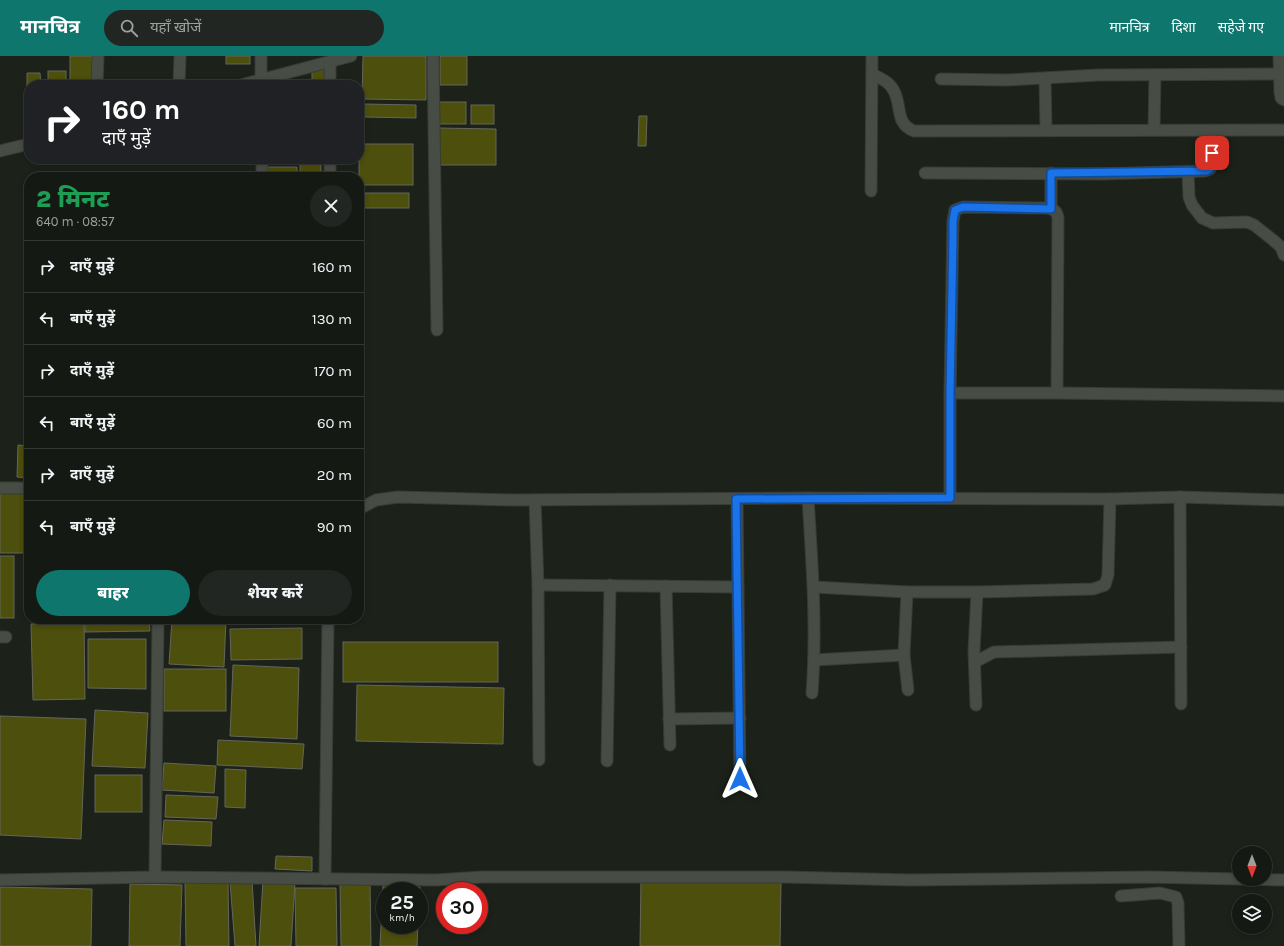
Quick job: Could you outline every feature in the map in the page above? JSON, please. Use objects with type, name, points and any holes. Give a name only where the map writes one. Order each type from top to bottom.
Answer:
[{"type":"street","points":[[97,80],[98,56]]},
{"type":"street","points":[[179,80],[180,56]]},
{"type":"street","points":[[261,56],[261,80]]},
{"type":"street","points":[[267,80],[333,59],[351,56]]},
{"type":"street","points":[[433,56],[437,330]]},
{"type":"street","points":[[871,191],[872,56]]},
{"type":"street","points":[[1279,56],[1280,92],[1281,98],[1284,100]]},
{"type":"street","points":[[331,80],[333,59]]},
{"type":"street","points":[[872,74],[889,84],[894,90],[903,122],[908,128],[914,131],[1284,130]]},
{"type":"street","points":[[942,79],[1007,80],[1098,75],[1279,74]]},
{"type":"street","points":[[1154,130],[1155,75]]},
{"type":"street","points":[[1045,78],[1046,130]]},
{"type":"street","points":[[925,173],[1206,171],[1210,169],[1211,164],[1212,131]]},
{"type":"street","points":[[0,151],[24,145]]},
{"type":"street","points":[[1188,172],[1189,197],[1192,205],[1202,218],[1213,223],[1247,222],[1254,225],[1281,247],[1284,255]]},
{"type":"street","points":[[1051,173],[1051,209]]},
{"type":"street","points":[[950,498],[950,393],[953,221],[955,210],[963,207],[1051,209],[1056,212],[1058,218],[1057,392]]},
{"type":"street","points":[[950,393],[1057,392],[1284,396]]},
{"type":"street","points":[[0,488],[24,488]]},
{"type":"street","points":[[364,506],[376,500],[398,497],[535,500],[808,498],[1110,499],[1180,497],[1284,500]]},
{"type":"street","points":[[1180,497],[1181,704]]},
{"type":"street","points":[[808,498],[814,587],[814,660],[812,693]]},
{"type":"street","points":[[736,499],[740,779]]},
{"type":"street","points":[[814,587],[907,592],[1093,589],[1105,585],[1108,575],[1110,499]]},
{"type":"street","points":[[535,500],[538,585],[539,760]]},
{"type":"street","points":[[538,585],[738,587]]},
{"type":"street","points":[[607,762],[610,585]]},
{"type":"street","points":[[666,586],[670,745]]},
{"type":"street","points":[[907,592],[904,655],[908,690]]},
{"type":"street","points":[[976,705],[975,662],[977,592]]},
{"type":"street","points":[[155,877],[158,624]]},
{"type":"street","points":[[325,879],[328,624]]},
{"type":"street","points":[[975,662],[994,652],[1181,647]]},
{"type":"street","points":[[814,660],[904,655]]},
{"type":"street","points":[[669,720],[740,718]]},
{"type":"street","points":[[0,880],[155,877],[436,880],[490,877],[784,877],[910,880],[1149,877],[1232,879]]},
{"type":"street","points":[[1272,880],[1284,880]]},
{"type":"street","points":[[1121,896],[1160,893],[1176,897],[1178,903],[1179,946]]},
{"type":"building","points":[[70,56],[92,56],[92,80],[70,80]]},
{"type":"building","points":[[226,56],[250,56],[250,64],[226,64]]},
{"type":"building","points":[[363,56],[426,56],[426,100],[364,99],[364,80],[362,80]]},
{"type":"building","points":[[440,56],[467,56],[467,85],[440,85]]},
{"type":"building","points":[[312,69],[325,70],[325,80],[312,80]]},
{"type":"building","points":[[48,71],[66,71],[66,80],[48,80]]},
{"type":"building","points":[[27,73],[40,73],[41,80],[27,80]]},
{"type":"building","points":[[436,102],[466,102],[466,124],[436,124]]},
{"type":"building","points":[[364,104],[416,105],[416,118],[364,117]]},
{"type":"building","points":[[471,105],[494,105],[494,124],[471,124]]},
{"type":"building","points":[[639,116],[647,116],[646,146],[638,146]]},
{"type":"building","points":[[439,128],[496,129],[496,165],[439,165]]},
{"type":"building","points":[[364,144],[413,144],[413,185],[364,185],[364,172],[359,172],[359,164],[364,164]]},
{"type":"building","points":[[300,164],[321,164],[321,172],[300,172]]},
{"type":"building","points":[[267,167],[297,167],[297,172],[266,172]]},
{"type":"building","points":[[364,193],[409,193],[409,208],[364,208]]},
{"type":"building","points":[[18,445],[24,446],[24,478],[17,477]]},
{"type":"building","points":[[0,491],[24,491],[24,553],[0,553]]},
{"type":"building","points":[[0,556],[14,556],[14,618],[0,618]]},
{"type":"building","points":[[31,624],[84,624],[85,699],[33,700]]},
{"type":"building","points":[[85,624],[149,624],[150,631],[85,632]]},
{"type":"building","points":[[172,624],[226,624],[224,667],[169,664]]},
{"type":"building","points":[[302,628],[302,659],[231,660],[230,629]]},
{"type":"building","points":[[88,639],[146,639],[146,689],[88,688]]},
{"type":"building","points":[[343,642],[498,642],[498,682],[343,682]]},
{"type":"building","points":[[233,665],[299,668],[297,739],[230,736]]},
{"type":"building","points":[[164,669],[226,669],[226,711],[164,711]]},
{"type":"building","points":[[357,685],[504,688],[503,744],[356,741]]},
{"type":"building","points":[[95,710],[148,713],[145,768],[92,766]]},
{"type":"building","points":[[0,716],[86,719],[81,839],[0,835]]},
{"type":"building","points":[[218,740],[304,744],[302,769],[217,765]]},
{"type":"building","points":[[164,763],[216,766],[214,793],[162,790]]},
{"type":"building","points":[[225,769],[246,770],[245,808],[225,807]]},
{"type":"building","points":[[95,775],[142,775],[142,812],[95,812]]},
{"type":"building","points":[[166,795],[218,797],[216,819],[165,817]]},
{"type":"building","points":[[164,820],[212,822],[211,846],[162,844]]},
{"type":"building","points":[[276,856],[312,857],[312,871],[275,869]]},
{"type":"building","points":[[641,878],[781,882],[780,946],[640,946]]},
{"type":"building","points":[[252,880],[256,946],[235,946],[230,882]]},
{"type":"building","points":[[263,880],[295,882],[291,946],[259,946]]},
{"type":"building","points":[[185,883],[228,883],[229,946],[186,946]]},
{"type":"building","points":[[370,883],[371,946],[341,946],[340,884]]},
{"type":"building","points":[[130,884],[182,885],[180,946],[129,946]]},
{"type":"building","points":[[0,887],[92,889],[91,946],[0,946]]},
{"type":"building","points":[[295,888],[336,888],[337,946],[296,946]]},
{"type":"building","points":[[381,934],[418,934],[417,946],[380,946]]},
{"type":"route","points":[[740,779],[736,499],[950,498],[950,393],[953,221],[955,210],[963,207],[1051,209],[1051,173],[1200,172],[1210,169],[1212,153]]}]
